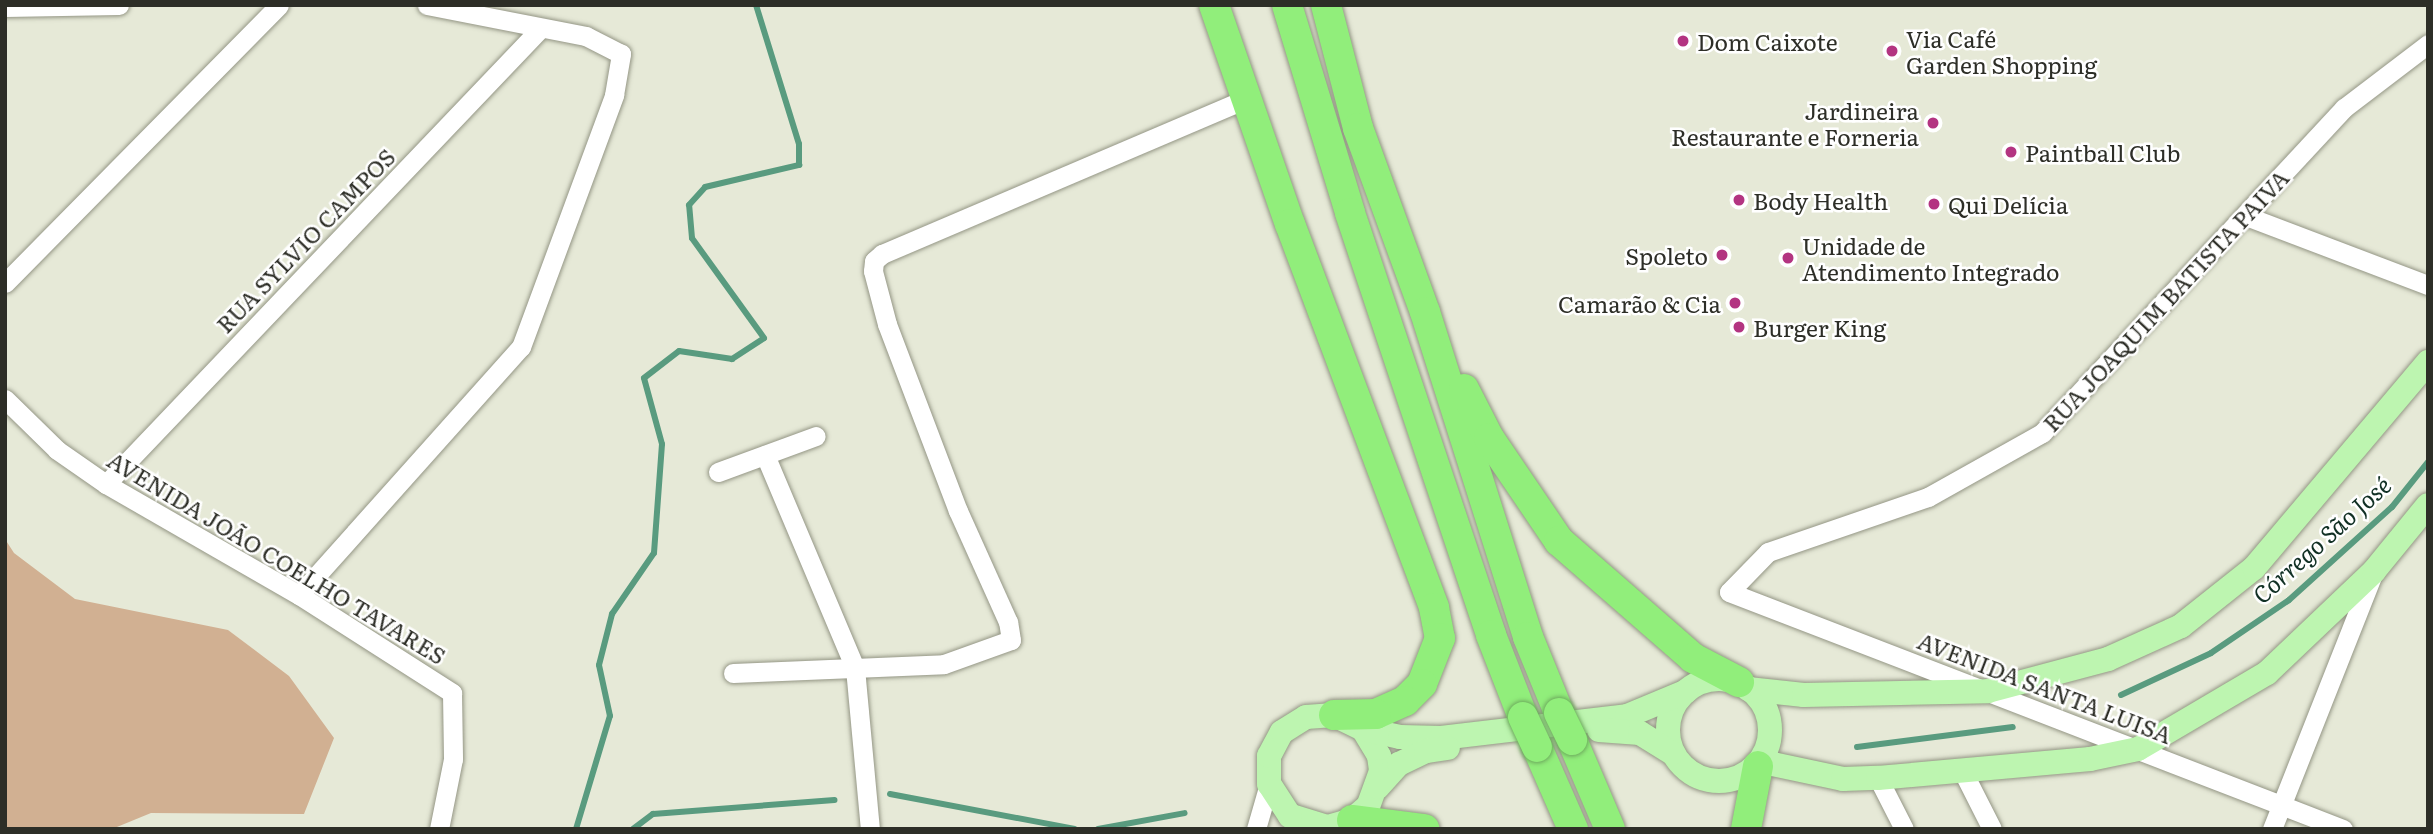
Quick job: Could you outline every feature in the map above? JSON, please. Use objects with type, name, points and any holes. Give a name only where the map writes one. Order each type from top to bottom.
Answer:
[{"type":"highway","points":[[1214,5],[1246,99],[1434,608],[1440,638],[1422,684],[1405,701],[1376,714],[1334,715]]},
{"type":"highway","points":[[1287,5],[1359,240],[1490,635],[1573,829]]},
{"type":"highway","points":[[1326,5],[1358,128],[1425,312],[1528,637],[1610,829]]},
{"type":"highway","points":[[1425,312],[1489,438],[1559,541],[1693,658],[1744,685]]},
{"type":"highway","points":[[1746,829],[1760,764]]},
{"type":"highway","points":[[1334,825],[1424,829]]},
{"type":"main road","points":[[1744,685],[1758,696],[1768,720],[1769,740],[1760,764],[1742,778],[1716,781],[1689,774],[1672,752],[1640,733],[1599,730],[1426,751],[1399,764],[1378,787],[1368,806],[1334,825],[1290,816],[1269,784],[1269,756],[1282,732],[1306,717],[1334,715],[1363,729],[1400,737],[1454,736],[1627,716],[1685,692],[1701,682],[1744,685],[1804,695],[1988,691],[2108,659],[2181,626],[2254,568],[2428,362]]},
{"type":"main road","points":[[1760,764],[1843,779],[1878,778],[1961,768],[2090,759],[2138,749],[2267,673],[2374,571],[2428,505]]},
{"type":"main road","points":[[1672,752],[1667,731],[1672,710],[1685,692]]},
{"type":"main road","points":[[1363,729],[1379,756],[1378,787]]},
{"type":"street","points":[[5,7],[119,5]]},
{"type":"street","points":[[5,283],[279,5]]},
{"type":"street","points":[[299,595],[521,347],[614,95],[621,54],[586,36],[539,30],[427,5]]},
{"type":"street","name":"RUA SYLVIO CAMPOS","points":[[106,484],[539,30]]},
{"type":"street","name":"RUA JOAQUIM BATISTA PAIVA","points":[[1729,592],[1768,552],[1928,497],[2042,433],[2344,108],[2428,44]]},
{"type":"street","points":[[733,673],[944,664],[1011,640],[1008,622],[958,511],[887,324],[873,271],[874,261],[882,254],[1246,99]]},
{"type":"street","points":[[2246,216],[2428,285]]},
{"type":"street","name":"AVENIDA JOÃO COELHO TAVARES","points":[[5,399],[57,450],[106,484],[299,595],[452,692],[453,759],[439,829]]},
{"type":"street","points":[[718,472],[816,436]]},
{"type":"street","points":[[765,455],[855,668],[870,829]]},
{"type":"street","points":[[2272,829],[2374,571]]},
{"type":"street","name":"AVENIDA SANTA LUISA","points":[[1729,592],[2343,829]]},
{"type":"street","points":[[1961,768],[1992,829]]},
{"type":"street","points":[[1878,778],[1904,829]]},
{"type":"street","points":[[1256,829],[1269,784]]},
{"type":"shaded area","points":[[5,539],[14,553],[75,599],[228,630],[289,676],[334,738],[304,814],[151,813],[112,829],[5,829]]},
{"type":"waterway","points":[[576,829],[610,716],[599,665],[612,614],[654,553],[662,444],[644,378],[679,351],[732,359],[764,338],[692,238],[689,205],[705,187],[799,165],[799,144],[756,5]]},
{"type":"waterway","name":"Córrego São José","points":[[2121,695],[2211,653],[2289,600],[2392,507],[2428,462]]},
{"type":"waterway","name":"Córrego São José","points":[[1857,747],[2013,727]]},
{"type":"waterway","name":"Córrego São José","points":[[890,794],[1075,829]]},
{"type":"waterway","points":[[633,829],[653,814],[834,800]]},
{"type":"waterway","name":"Córrego São José","points":[[1098,829],[1185,813]]},
{"type":"place","name":"Dom Caixote","points":[[1683,41]]},
{"type":"place","name":"Via Café Garden Shopping","points":[[1892,51]]},
{"type":"place","name":"Jardineira Restaurante e Forneria","points":[[1933,123]]},
{"type":"place","name":"Paintball Club","points":[[2011,152]]},
{"type":"place","name":"Body Health","points":[[1739,200]]},
{"type":"place","name":"Qui Delícia","points":[[1934,204]]},
{"type":"place","name":"Spoleto","points":[[1722,255]]},
{"type":"place","name":"Unidade de Atendimento Integrado","points":[[1788,258]]},
{"type":"place","name":"Camarão & Cia","points":[[1735,303]]},
{"type":"place","name":"Burger King","points":[[1739,327]]}]
